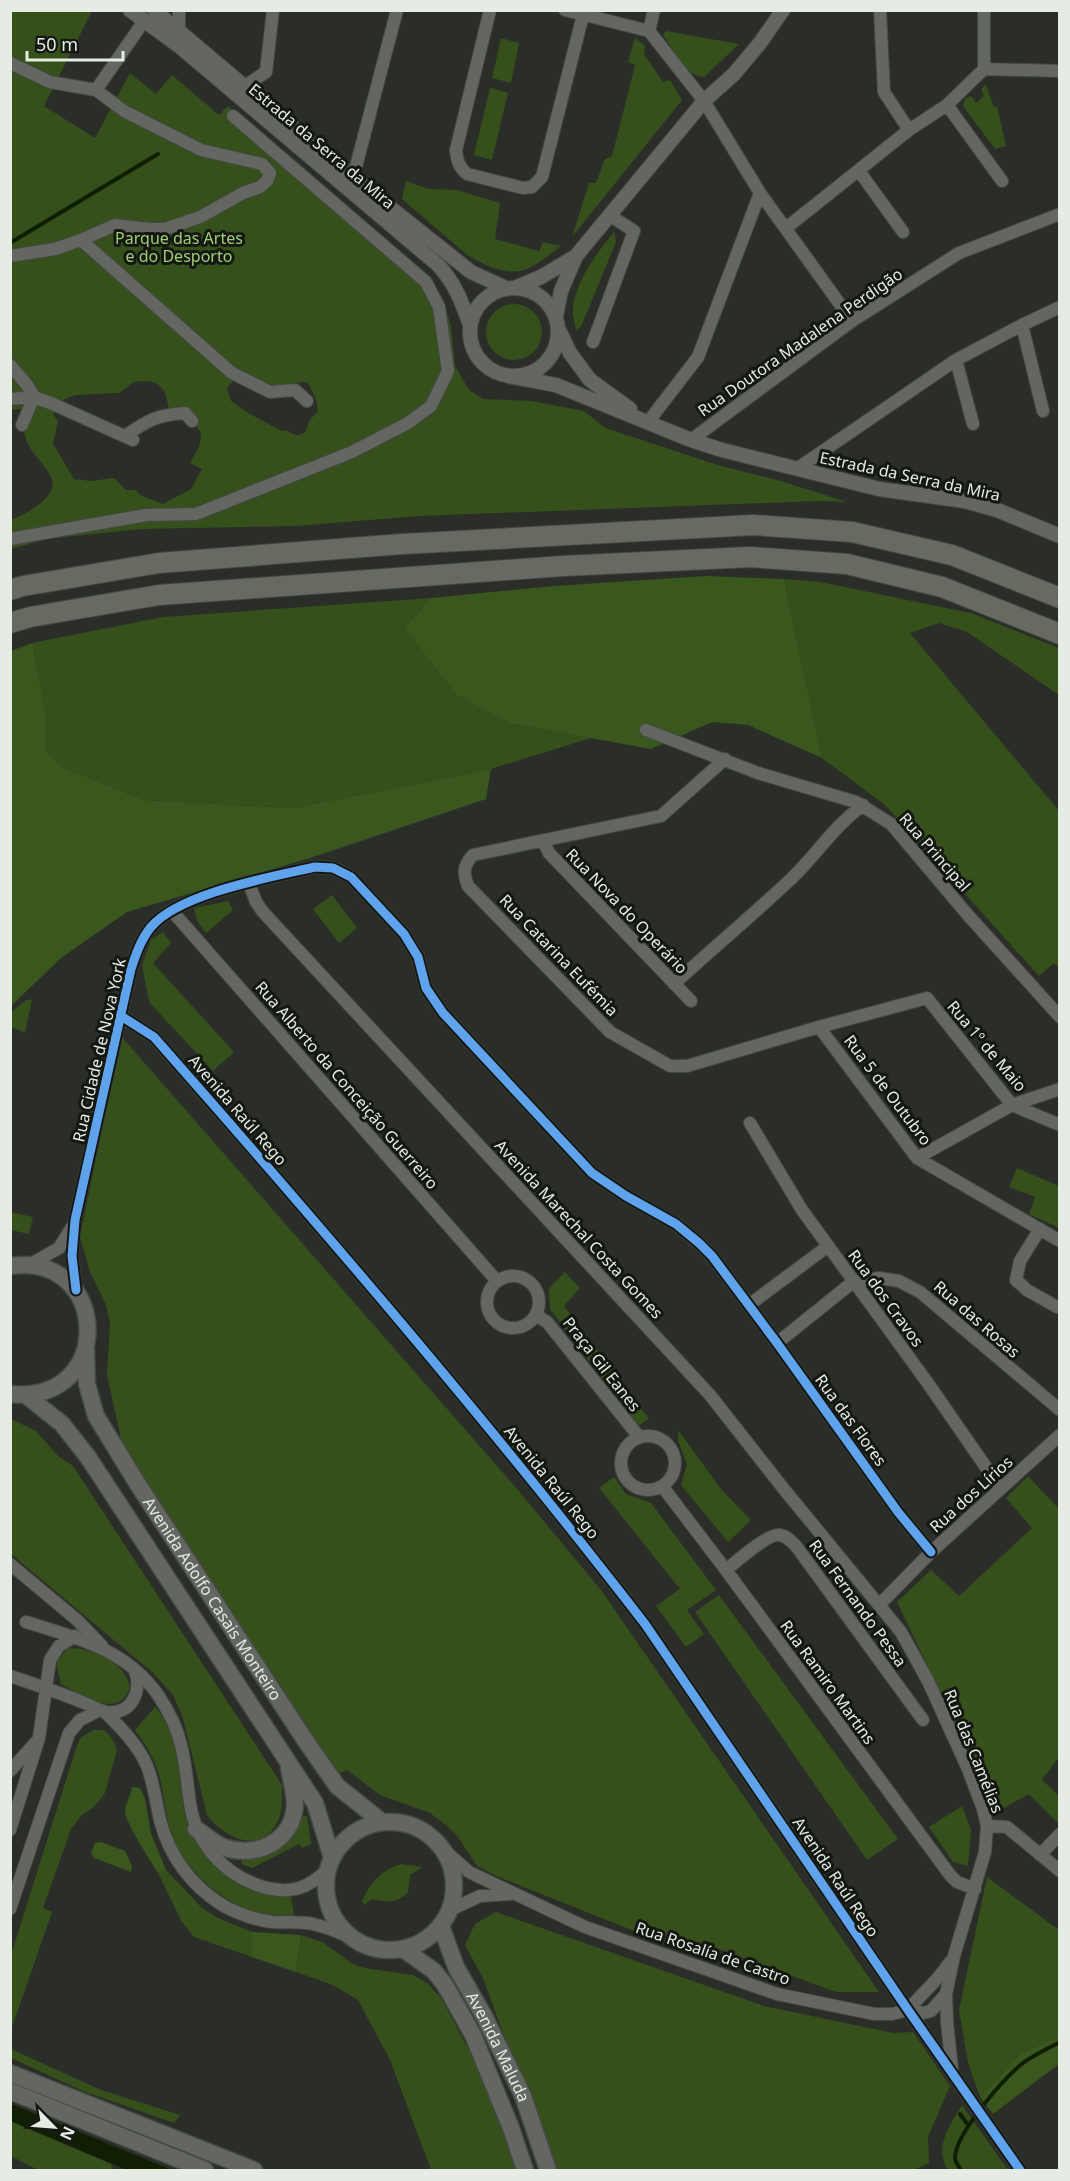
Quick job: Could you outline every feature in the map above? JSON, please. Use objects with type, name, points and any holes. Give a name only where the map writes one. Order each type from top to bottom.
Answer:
[{"type":"highway","points":[[10,590],[159,563],[402,544],[753,525],[852,532],[952,555],[1059,597]]},
{"type":"highway","points":[[10,623],[30,617],[159,596],[563,566],[750,557],[847,564],[942,587],[1059,634]]},
{"type":"main road","points":[[11,1265],[29,1264],[46,1268],[61,1276],[76,1290]]},
{"type":"main road","name":"Avenida Adolfo Casais Monteiro","points":[[76,1290],[86,1309],[89,1329],[86,1350],[87,1384],[96,1416],[115,1449],[337,1786],[381,1822]]},
{"type":"main road","points":[[19,1395],[46,1392],[63,1382],[77,1368],[86,1350]]},
{"type":"main road","name":"Avenida Adolfo Casais Monteiro","points":[[19,1395],[62,1424],[88,1457],[315,1803],[330,1863]]},
{"type":"main road","points":[[196,1829],[222,1846],[237,1851],[254,1852],[276,1842],[285,1833],[292,1820],[295,1804],[288,1762]]},
{"type":"main road","points":[[381,1822],[399,1822],[417,1827],[432,1836],[444,1850],[452,1866],[455,1884],[450,1910],[441,1926],[420,1943],[403,1949],[386,1950],[368,1947],[352,1938],[339,1926],[330,1908],[326,1888],[330,1863],[344,1841],[361,1828],[381,1822]]},
{"type":"main road","name":"Avenida Maluda","points":[[441,1926],[456,1967],[484,2016],[523,2096],[548,2170]]},
{"type":"main road","name":"Avenida Maluda","points":[[403,1949],[434,1971],[446,1985],[473,2035],[511,2128],[525,2170]]},
{"type":"main road","points":[[10,2073],[254,2170]]},
{"type":"main road","points":[[10,2091],[205,2170]]},
{"type":"street","name":"Estrada da Serra da Mira","points":[[130,10],[178,29],[352,178],[471,272],[511,288]]},
{"type":"street","points":[[178,29],[179,10]]},
{"type":"street","points":[[245,86],[266,72],[273,10]]},
{"type":"street","points":[[352,178],[397,10]]},
{"type":"street","points":[[490,10],[456,150],[457,160],[467,174],[523,188],[532,187],[542,177],[583,15]]},
{"type":"street","points":[[565,10],[649,31],[704,101],[760,193],[852,321]]},
{"type":"street","points":[[649,31],[654,10]]},
{"type":"street","points":[[556,316],[561,291],[576,256],[704,101],[734,74],[760,44],[783,10]]},
{"type":"street","points":[[880,10],[884,92],[909,130]]},
{"type":"street","points":[[984,10],[984,69]]},
{"type":"street","name":"Estrada da Serra da Mira","points":[[149,16],[179,46],[448,274],[470,325]]},
{"type":"street","points":[[96,90],[149,16]]},
{"type":"street","points":[[10,63],[50,82],[96,90],[124,111],[201,150],[262,164],[270,173],[267,181],[260,187],[243,193],[200,217],[165,229],[149,230],[115,225],[55,249],[10,256]]},
{"type":"street","points":[[786,228],[909,130],[947,105],[984,69],[1059,71]]},
{"type":"street","points":[[947,105],[1002,181]]},
{"type":"street","points":[[10,539],[146,515],[196,514],[352,452],[408,423],[431,406],[448,371],[439,307],[426,282],[233,116]]},
{"type":"street","points":[[859,171],[903,232]]},
{"type":"street","points":[[648,422],[698,357],[760,193]]},
{"type":"street","name":"Rua Doutora Madalena Perdigão","points":[[691,440],[852,321],[959,253],[1059,214]]},
{"type":"street","points":[[594,342],[634,231],[609,215]]},
{"type":"street","points":[[81,240],[232,373],[270,392],[295,390],[307,401]]},
{"type":"street","points":[[576,256],[541,277],[492,293],[474,312],[470,325],[470,339],[479,358],[495,372],[556,385],[648,422]]},
{"type":"street","points":[[511,288],[529,290],[550,304],[570,353],[590,380],[648,422]]},
{"type":"street","points":[[798,468],[956,360],[1059,307]]},
{"type":"street","points":[[1022,325],[1043,411]]},
{"type":"street","points":[[508,376],[524,375],[544,364],[556,345],[559,330]]},
{"type":"street","points":[[956,360],[974,424]]},
{"type":"street","points":[[10,365],[34,397]]},
{"type":"street","points":[[22,425],[34,397]]},
{"type":"street","points":[[10,399],[34,397],[129,438],[144,423],[162,415],[185,412],[192,421]]},
{"type":"street","name":"Estrada da Serra da Mira","points":[[648,422],[722,450],[837,480],[879,489],[965,501],[997,510],[1059,536]]},
{"type":"street","name":"Rua Principal","points":[[646,730],[758,773],[863,805],[891,825],[1059,1017]]},
{"type":"street","name":"Rua Catarina Eufémia","points":[[725,759],[661,816],[473,855],[465,863],[464,874],[468,886],[610,1032],[670,1066],[687,1066],[927,998]]},
{"type":"street","points":[[674,984],[794,876],[829,835],[863,805]]},
{"type":"street","name":"Rua Nova do Operário","points":[[543,841],[549,853],[691,1001]]},
{"type":"street","name":"Rua Cidade de Nova York","points":[[75,1220],[131,969],[142,939],[159,919],[191,899],[325,866],[342,871],[351,877],[410,943],[418,957],[426,988],[443,1013],[551,1131],[592,1173],[626,1196],[676,1224],[699,1243],[749,1305]]},
{"type":"street","name":"Avenida Marechal Costa Gomes","points":[[249,883],[256,902],[263,912],[710,1395],[783,1488],[880,1604]]},
{"type":"street","name":"Rua Alberto da Conceição Guerreiro","points":[[172,911],[497,1281]]},
{"type":"street","name":"Rua 1º de Maio","points":[[927,998],[1012,1105],[1059,1125]]},
{"type":"street","name":"Avenida Raúl Rego","points":[[121,1016],[154,1037],[336,1245],[466,1399],[610,1579],[645,1624],[952,2072]]},
{"type":"street","name":"Rua 5 de Outubro","points":[[819,1027],[917,1158],[1059,1241]]},
{"type":"street","points":[[917,1158],[1012,1105],[1059,1089]]},
{"type":"street","name":"Rua dos Cravos","points":[[750,1123],[802,1210],[927,1382],[1000,1489]]},
{"type":"street","points":[[29,1264],[59,1248],[75,1220]]},
{"type":"street","points":[[75,1220],[72,1256],[76,1290]]},
{"type":"street","points":[[1040,1229],[1020,1261],[1016,1280],[1027,1290],[1057,1307]]},
{"type":"street","points":[[749,1305],[828,1246]]},
{"type":"street","points":[[513,1276],[523,1277],[530,1282],[539,1296],[540,1305],[536,1316],[525,1326],[516,1328],[501,1325],[493,1320],[487,1300],[489,1291],[497,1281],[513,1276]]},
{"type":"street","name":"Rua das Rosas","points":[[853,1282],[879,1278],[899,1281],[920,1292],[1059,1410]]},
{"type":"street","points":[[777,1343],[853,1282]]},
{"type":"street","name":"Rua das Flores","points":[[749,1305],[898,1512],[931,1552]]},
{"type":"street","name":"Praça Gil Eanes","points":[[536,1316],[547,1322],[638,1438]]},
{"type":"street","name":"Rua dos Lírios","points":[[880,1604],[931,1552],[1059,1435]]},
{"type":"street","points":[[655,1437],[670,1447],[674,1455],[674,1473],[662,1486],[645,1490],[629,1483],[624,1476],[622,1458],[625,1450],[638,1438],[655,1437]]},
{"type":"street","name":"Rua Ramiro Martins","points":[[662,1486],[950,1875],[957,1882],[975,1889]]},
{"type":"street","name":"Rua Fernando Pessa","points":[[726,1570],[770,1537],[781,1535],[788,1538],[923,1720]]},
{"type":"street","points":[[10,1564],[77,1620],[107,1651]]},
{"type":"street","name":"Rua das Camélias","points":[[880,1604],[901,1632],[928,1681],[968,1769],[983,1809],[987,1826],[985,1852],[954,1956],[946,1994],[946,2022],[952,2072],[1020,2170]]},
{"type":"street","points":[[26,1622],[75,1636],[107,1651],[135,1670],[157,1693],[177,1732],[196,1829],[219,1863],[243,1880],[280,1890],[306,1886],[315,1882],[330,1863]]},
{"type":"street","points":[[10,1830],[39,1738],[53,1653],[66,1640],[75,1636]]},
{"type":"street","points":[[10,1676],[102,1711],[116,1713],[131,1704],[139,1688],[135,1670]]},
{"type":"street","points":[[10,1909],[69,1733],[80,1720],[102,1711]]},
{"type":"street","points":[[102,1711],[130,1738],[147,1765],[168,1845],[180,1866],[199,1888],[225,1906],[248,1916],[271,1922],[311,1923],[352,1938]]},
{"type":"street","points":[[10,1771],[39,1738]]},
{"type":"street","points":[[987,1826],[1007,1827],[1059,1871]]},
{"type":"street","points":[[1040,1855],[1059,1834]]},
{"type":"street","name":"Rua Rosalía de Castro","points":[[444,1850],[469,1872],[585,1927],[777,1994],[873,2014],[892,2014],[908,2010],[923,2013],[931,2011],[946,1994]]},
{"type":"street","name":"Rua Rosalía de Castro","points":[[450,1910],[480,1896],[514,1894]]},
{"type":"street","name":"Rua das Camélias","points":[[908,2010],[941,1977],[954,1956]]},
{"type":"green space","name":"Parque das Artes e do Desporto","points":[[11,11],[92,11],[44,106],[95,138],[130,73],[156,94],[172,75],[219,115],[228,106],[431,277],[445,305],[451,327],[455,366],[469,390],[483,399],[532,401],[584,411],[605,428],[721,466],[781,481],[847,502],[819,501],[418,516],[297,526],[142,529],[46,539],[11,549],[11,520],[41,503],[51,490],[52,483],[50,475],[28,443],[24,430],[16,428],[25,408],[11,410]],"holes":[[[239,373],[270,385],[308,383],[316,399],[318,411],[309,421],[306,431],[296,435],[287,430],[282,431],[231,401],[227,388]],[[134,382],[155,383],[163,390],[170,416],[190,423],[200,431],[201,436],[190,463],[202,469],[191,489],[163,504],[142,496],[135,490],[126,490],[114,478],[91,481],[74,479],[53,444],[58,421],[53,414],[63,400],[75,395],[119,393]]]},
{"type":"green space","points":[[666,31],[739,44],[704,77],[697,76],[680,61],[663,35]]},
{"type":"green space","points":[[501,38],[519,43],[511,83],[492,78]]},
{"type":"green space","points":[[635,38],[645,46],[644,54],[663,82],[670,80],[682,100],[572,237],[589,183],[596,183],[605,159],[612,156],[635,65],[628,62]]},
{"type":"green space","points":[[986,85],[994,107],[997,106],[1006,146],[995,149],[963,106],[965,99],[971,96],[976,103],[984,96],[981,89]]},
{"type":"green space","points":[[490,88],[508,93],[492,160],[474,155]]},
{"type":"green space","points":[[406,181],[429,189],[457,190],[500,203],[495,239],[539,251],[543,242],[561,246],[538,263],[521,271],[505,271],[488,266],[466,254],[402,199]]},
{"type":"green space","points":[[614,232],[616,242],[581,327],[576,330],[573,316],[575,296],[583,276]]},
{"type":"green space","points":[[508,304],[520,304],[530,308],[538,316],[542,332],[538,348],[530,356],[520,360],[508,360],[498,356],[490,348],[486,338],[486,326],[490,316],[498,308]]},
{"type":"green space","points":[[705,576],[784,579],[822,758],[748,725],[712,722],[651,749],[513,724],[457,695],[405,628],[431,598],[554,586]]},
{"type":"green space","points":[[784,579],[820,582],[971,613],[1059,648],[1059,695],[967,632],[939,623],[910,633],[1059,811],[1059,968],[1054,963],[1039,976],[885,805],[822,758]]},
{"type":"green space","points":[[431,598],[405,628],[513,724],[591,738],[491,769],[293,808],[144,800],[62,767],[45,750],[45,710],[32,643],[163,617]]},
{"type":"green space","points":[[32,643],[45,710],[45,750],[62,767],[144,800],[293,808],[491,769],[486,799],[307,859],[127,912],[61,958],[11,1006],[11,651]]},
{"type":"green space","points":[[332,895],[357,928],[339,943],[313,909]]},
{"type":"green space","points":[[228,901],[233,910],[206,933],[197,921],[194,908]]},
{"type":"green space","points":[[163,932],[171,943],[153,963],[234,1052],[213,1071],[149,1002],[142,965],[151,940]]},
{"type":"green space","points":[[26,1000],[32,1000],[25,1033],[11,1027],[10,1013]]},
{"type":"green space","points":[[121,1036],[512,1483],[601,1590],[879,1992],[836,1992],[716,1948],[687,1952],[496,1876],[477,1866],[458,1837],[430,1813],[380,1795],[347,1770],[339,1774],[123,1448],[107,1375],[110,1323],[106,1305],[90,1272],[80,1237]]},
{"type":"green space","points":[[1017,1168],[1059,1186],[1059,1228],[1029,1214],[1035,1197],[1009,1187]]},
{"type":"green space","points":[[11,1212],[33,1217],[29,1234],[11,1230]]},
{"type":"green space","points":[[565,1272],[580,1288],[564,1306],[649,1419],[638,1426],[550,1309],[549,1288]]},
{"type":"green space","points":[[11,1419],[36,1431],[58,1456],[73,1466],[282,1785],[279,1819],[270,1833],[261,1839],[251,1841],[232,1836],[207,1815],[182,1715],[173,1695],[152,1672],[11,1554]]},
{"type":"green space","points":[[678,1430],[721,1489],[751,1520],[728,1542],[681,1485],[687,1464],[678,1441]]},
{"type":"green space","points":[[1028,1476],[1059,1509],[1059,1757],[1042,1780],[1059,1796],[1059,1824],[1029,1794],[1002,1809],[992,1801],[897,1602],[931,1570],[959,1596],[1032,1528],[1006,1498]]},
{"type":"green space","points":[[614,1477],[626,1494],[651,1503],[716,1590],[687,1610],[704,1634],[686,1647],[656,1606],[680,1589],[599,1488]]},
{"type":"green space","points":[[719,1595],[898,1839],[867,1860],[695,1612]]},
{"type":"green space","points":[[68,1648],[97,1653],[115,1663],[127,1678],[130,1687],[125,1697],[109,1704],[99,1702],[61,1684],[56,1663]]},
{"type":"green space","points":[[155,1707],[171,1735],[187,1821],[197,1844],[216,1867],[238,1884],[257,1891],[291,1896],[294,1916],[253,1911],[228,1900],[196,1873],[179,1850],[170,1829],[156,1766],[135,1730]]},
{"type":"green space","points":[[94,1730],[104,1730],[112,1738],[117,1750],[105,1793],[71,1829],[43,1908],[52,1912],[11,2030],[11,1955],[77,1745],[81,1737]]},
{"type":"green space","points":[[132,1787],[140,1788],[145,1799],[151,1833],[166,1870],[158,1873],[133,1832],[126,1815],[125,1810]]},
{"type":"green space","points":[[962,1806],[971,1829],[968,1866],[953,1862],[929,1827]]},
{"type":"green space","points":[[301,1816],[307,1816],[311,1844],[302,1848],[299,1844],[252,1868],[242,1864],[242,1859],[264,1856],[278,1848],[290,1835]]},
{"type":"green space","points":[[101,1842],[125,1851],[132,1866],[131,1872],[94,1858],[91,1853],[95,1843]]},
{"type":"green space","points":[[401,1864],[423,1867],[410,1875],[408,1893],[395,1900],[372,1899],[364,1905],[362,1901],[377,1878]]},
{"type":"green space","points":[[166,1870],[202,1908],[218,1918],[252,1932],[252,1957],[194,1937],[182,1922],[158,1873]]},
{"type":"green space","points":[[987,1877],[1059,1930],[1059,2036],[1020,2054],[980,2097],[968,2063],[959,2010]]},
{"type":"green space","points":[[496,1912],[764,2006],[893,2033],[913,2032],[950,2086],[928,2137],[929,2163],[914,2170],[553,2170],[483,1978],[465,1945],[475,1924]]},
{"type":"green space","points":[[252,1932],[301,1935],[296,1972],[252,1957]]},
{"type":"green space","points":[[301,1935],[324,1943],[351,1963],[364,1968],[413,1975],[428,1984],[441,1998],[486,2082],[515,2170],[431,2170],[390,2060],[358,2000],[333,1985],[296,1972]]},
{"type":"green space","points":[[1059,2036],[1059,2064],[993,2114],[980,2097],[1020,2054]]},
{"type":"green space","points":[[11,2049],[101,2090],[180,2115],[174,2123],[83,2091],[11,2058]]},
{"type":"green space","points":[[962,2105],[1008,2170],[948,2170],[942,2153],[943,2145],[948,2129]]},
{"type":"green space","points":[[10,2121],[111,2164],[113,2170],[38,2170],[11,2156]]},
{"type":"shaded area","points":[[11,2104],[172,2170],[127,2170],[11,2121]]},
{"type":"waterway","points":[[10,243],[158,154]]},
{"type":"waterway","points":[[961,2170],[955,2160],[957,2148],[982,2107],[1023,2063],[1060,2042]]},
{"type":"waterway","points":[[960,2114],[968,2125]]},
{"type":"cycle path","points":[[76,1290],[72,1256],[75,1220],[131,969],[144,937],[151,927],[165,915],[204,896],[252,881],[315,867],[333,868],[351,877],[404,934],[418,957],[426,988],[443,1013],[592,1173],[626,1196],[676,1224],[712,1256],[898,1512],[931,1552]]},
{"type":"cycle path","points":[[121,1016],[154,1037],[280,1181],[466,1400],[645,1624],[1020,2170]]}]
